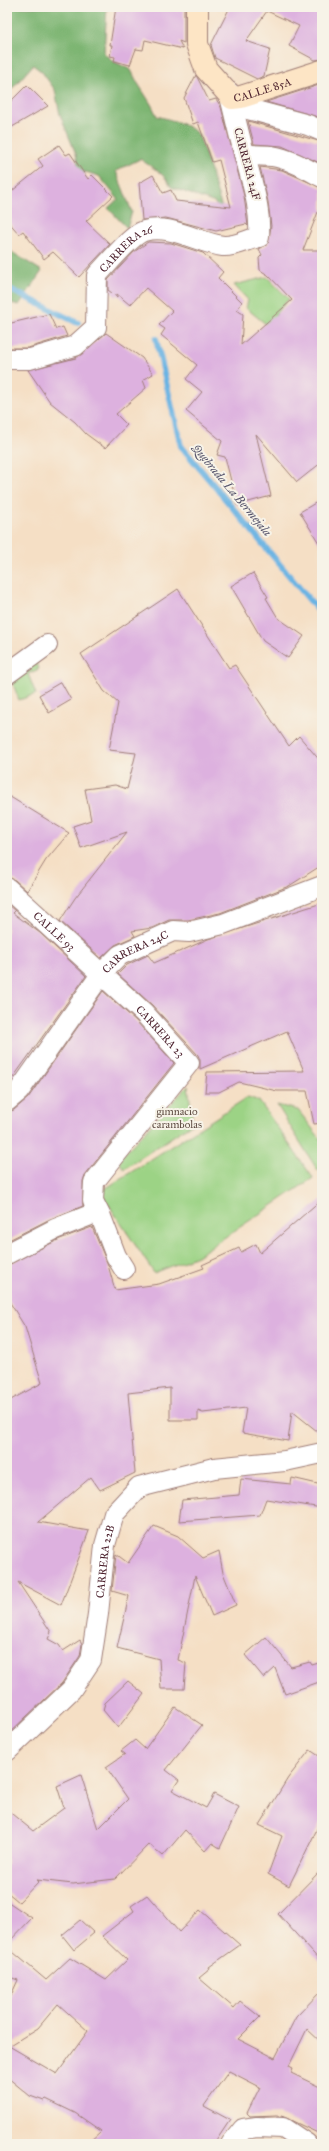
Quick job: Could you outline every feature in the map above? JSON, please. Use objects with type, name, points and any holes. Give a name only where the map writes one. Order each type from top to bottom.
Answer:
[{"type":"street","name":"CALLE 85A","points":[[197,7],[197,44],[206,69],[234,98],[322,71]]},
{"type":"street","points":[[234,98],[287,88],[322,79]]},
{"type":"street","points":[[234,98],[248,109],[308,125],[322,131]]},
{"type":"street","name":"CARRERA 24F","points":[[234,98],[244,154],[258,204],[258,237]]},
{"type":"street","points":[[244,154],[256,157],[275,157],[305,168],[322,177]]},
{"type":"street","name":"CARRERA 26","points":[[7,358],[30,359],[74,346],[96,328],[96,275],[130,241],[144,231],[165,230],[223,246],[234,245],[258,237]]},
{"type":"street","points":[[7,674],[47,645]]},
{"type":"street","name":"CARRERA 24C","points":[[7,1101],[18,1091],[43,1059],[102,974],[120,954],[173,931],[189,932],[223,924],[322,886]]},
{"type":"street","name":"CALLE 93","points":[[7,888],[102,974]]},
{"type":"street","name":"CARRERA 23","points":[[102,974],[144,1013],[189,1063],[94,1182],[93,1201],[116,1256],[124,1269]]},
{"type":"street","points":[[7,1254],[55,1229],[98,1212]]},
{"type":"street","name":"CARRERA 22B","points":[[7,1751],[71,1690],[91,1660],[98,1614],[105,1545],[114,1514],[139,1487],[214,1468],[286,1461],[322,1453]]},
{"type":"street","points":[[231,2144],[243,2129],[257,2127],[283,2128],[307,2144]]},
{"type":"green space","points":[[107,7],[104,53],[113,61],[131,70],[157,116],[183,124],[197,133],[206,156],[222,208],[220,210],[215,203],[171,187],[166,178],[140,159],[116,171],[132,212],[127,228],[108,208],[118,199],[99,176],[86,172],[81,175],[75,169],[78,163],[76,154],[60,115],[55,90],[42,72],[33,65],[11,90],[7,87],[7,8]]},
{"type":"green space","points":[[7,249],[42,271],[19,305],[7,302]]},
{"type":"green space","points":[[267,277],[289,299],[275,314],[280,319],[267,325],[246,308],[248,300],[234,285]]},
{"type":"green space","points":[[35,657],[39,669],[28,674],[36,694],[19,700],[7,668]]},
{"type":"green space","name":"gimnacio carambolas","points":[[188,1086],[193,1123],[124,1169],[118,1160]]},
{"type":"green space","points":[[248,1097],[259,1101],[313,1178],[197,1256],[154,1273],[100,1192]]},
{"type":"green space","points":[[277,1105],[298,1110],[322,1141],[322,1168],[318,1171]]},
{"type":"building","points":[[116,7],[184,7],[184,43],[179,41],[183,49],[145,40],[143,50],[136,49],[130,65],[114,61],[115,57],[110,56],[112,45],[110,45]]},
{"type":"building","points":[[230,7],[322,7],[322,59],[315,60],[289,46],[299,26],[267,11],[246,41],[270,49],[264,76],[257,79],[215,58],[211,45]]},
{"type":"building","points":[[196,75],[209,101],[216,99],[221,107],[244,196],[248,226],[246,224],[216,231],[166,218],[142,220],[139,183],[153,175],[163,193],[171,190],[176,201],[231,207],[219,160],[212,162],[198,122],[193,124],[184,98]]},
{"type":"building","points":[[322,84],[322,118],[266,102]]},
{"type":"building","points":[[27,85],[48,106],[7,130],[7,105]]},
{"type":"building","points":[[248,121],[322,142],[322,164],[282,146],[254,144]]},
{"type":"building","points":[[59,145],[66,155],[70,153],[88,179],[92,175],[113,196],[86,221],[110,244],[79,277],[53,252],[44,259],[23,231],[19,234],[7,220],[7,195],[43,166],[38,159]]},
{"type":"building","points":[[260,167],[282,170],[322,188],[322,213],[318,212],[303,250],[322,250],[322,462],[297,482],[256,434],[271,496],[237,505],[225,457],[217,455],[222,441],[186,411],[202,392],[186,379],[197,365],[161,335],[165,329],[159,325],[172,311],[146,288],[130,305],[117,294],[117,297],[108,290],[108,280],[134,252],[148,242],[171,243],[203,253],[223,272],[218,278],[242,302],[237,310],[243,314],[241,345],[292,300],[268,275],[260,270],[259,258],[262,255],[259,249],[268,244],[271,226],[268,202]]},
{"type":"building","points":[[49,314],[56,329],[63,327],[67,336],[28,348],[7,348],[7,324]]},
{"type":"building","points":[[106,333],[142,358],[153,374],[143,380],[146,388],[116,414],[127,425],[105,448],[86,434],[75,422],[50,402],[28,370],[76,358]]},
{"type":"building","points":[[322,499],[322,548],[300,512]]},
{"type":"building","points":[[253,573],[268,597],[266,598],[278,618],[304,636],[288,658],[263,641],[231,586]]},
{"type":"building","points":[[178,589],[229,668],[235,665],[289,746],[299,736],[322,763],[322,865],[289,886],[220,913],[188,920],[169,920],[152,928],[132,931],[135,936],[115,945],[101,958],[60,921],[75,898],[127,832],[81,848],[73,826],[91,820],[85,789],[115,785],[127,789],[136,753],[109,750],[118,703],[104,691],[81,654]]},
{"type":"building","points":[[61,682],[71,700],[49,713],[39,695]]},
{"type":"building","points":[[7,795],[69,833],[46,860],[27,891],[15,880],[7,877]]},
{"type":"building","points":[[322,903],[322,1123],[314,1124],[307,1091],[277,1091],[239,1082],[219,1092],[205,1092],[207,1072],[304,1071],[287,1031],[200,1069],[200,1060],[198,1055],[152,1005],[118,974],[127,965],[148,955],[154,963],[208,939]]},
{"type":"building","points":[[7,904],[15,911],[13,913],[40,933],[86,976],[7,1086]]},
{"type":"building","points":[[103,991],[136,1021],[174,1063],[85,1175],[83,1181],[83,1206],[50,1219],[7,1241],[7,1112],[14,1110],[28,1098]]},
{"type":"building","points":[[322,1199],[322,1435],[292,1411],[288,1441],[242,1433],[246,1408],[203,1413],[198,1411],[198,1420],[170,1420],[170,1388],[128,1393],[135,1473],[100,1490],[91,1477],[38,1522],[89,1531],[61,1605],[18,1582],[51,1632],[48,1639],[59,1645],[63,1651],[80,1640],[82,1644],[80,1656],[62,1683],[7,1735],[7,1402],[42,1383],[25,1327],[9,1301],[7,1265],[60,1239],[92,1227],[108,1265],[115,1290],[159,1284],[204,1268],[202,1265],[239,1248],[241,1252],[256,1244],[260,1253]]},
{"type":"building","points":[[292,1478],[322,1485],[322,1508],[266,1499],[260,1515],[179,1521],[182,1500],[239,1495],[241,1479],[291,1484]]},
{"type":"building","points":[[154,1526],[178,1536],[203,1558],[219,1551],[223,1573],[236,1605],[212,1616],[195,1576],[178,1660],[186,1663],[184,1689],[161,1689],[159,1659],[117,1648],[129,1596],[112,1591],[116,1554],[128,1563]]},
{"type":"building","points":[[266,1637],[291,1667],[310,1662],[312,1665],[322,1662],[322,1681],[285,1694],[275,1668],[264,1678],[245,1655]]},
{"type":"building","points":[[128,1681],[144,1694],[118,1728],[103,1710],[105,1703]]},
{"type":"building","points":[[175,1707],[202,1725],[166,1770],[179,1780],[172,1790],[206,1808],[214,1794],[239,1807],[220,1848],[212,1843],[205,1851],[185,1830],[163,1856],[149,1844],[115,1879],[73,1884],[37,1880],[39,1881],[19,1902],[7,1892],[7,1810],[33,1831],[64,1808],[57,1786],[81,1775],[98,1829],[128,1799],[106,1767],[125,1754],[121,1751],[135,1740],[145,1749]]},
{"type":"building","points":[[310,1750],[322,1758],[322,1819],[289,1886],[268,1874],[282,1836],[259,1825],[288,1778]]},
{"type":"building","points":[[322,1869],[322,1963],[278,1914]]},
{"type":"building","points":[[147,1895],[179,1932],[200,1910],[240,1945],[209,1967],[210,1969],[199,1978],[234,2008],[240,2001],[260,2017],[238,2039],[275,2058],[296,2017],[322,1990],[322,2043],[307,2029],[289,2066],[293,2068],[291,2073],[322,2088],[322,2135],[278,2115],[250,2116],[247,2113],[260,2087],[229,2071],[204,2106],[230,2120],[214,2144],[87,2144],[101,2131],[75,2113],[46,2099],[44,2101],[30,2096],[7,2077],[7,2004],[18,1980],[7,1976],[7,1947],[46,1980],[70,1958],[106,1980],[127,1960],[102,1936],[134,1911],[131,1906]],"holes":[[[58,2004],[88,2031],[57,2074],[9,2046],[38,2028]]]},
{"type":"building","points":[[7,1901],[32,1918],[7,1944]]},
{"type":"building","points":[[80,1920],[94,1933],[74,1950],[62,1935]]},
{"type":"waterway","name":"Quebrada La Bermejala","points":[[7,288],[78,323]]},
{"type":"waterway","name":"Quebrada La Bermejala","points":[[156,339],[181,446],[322,615]]}]
